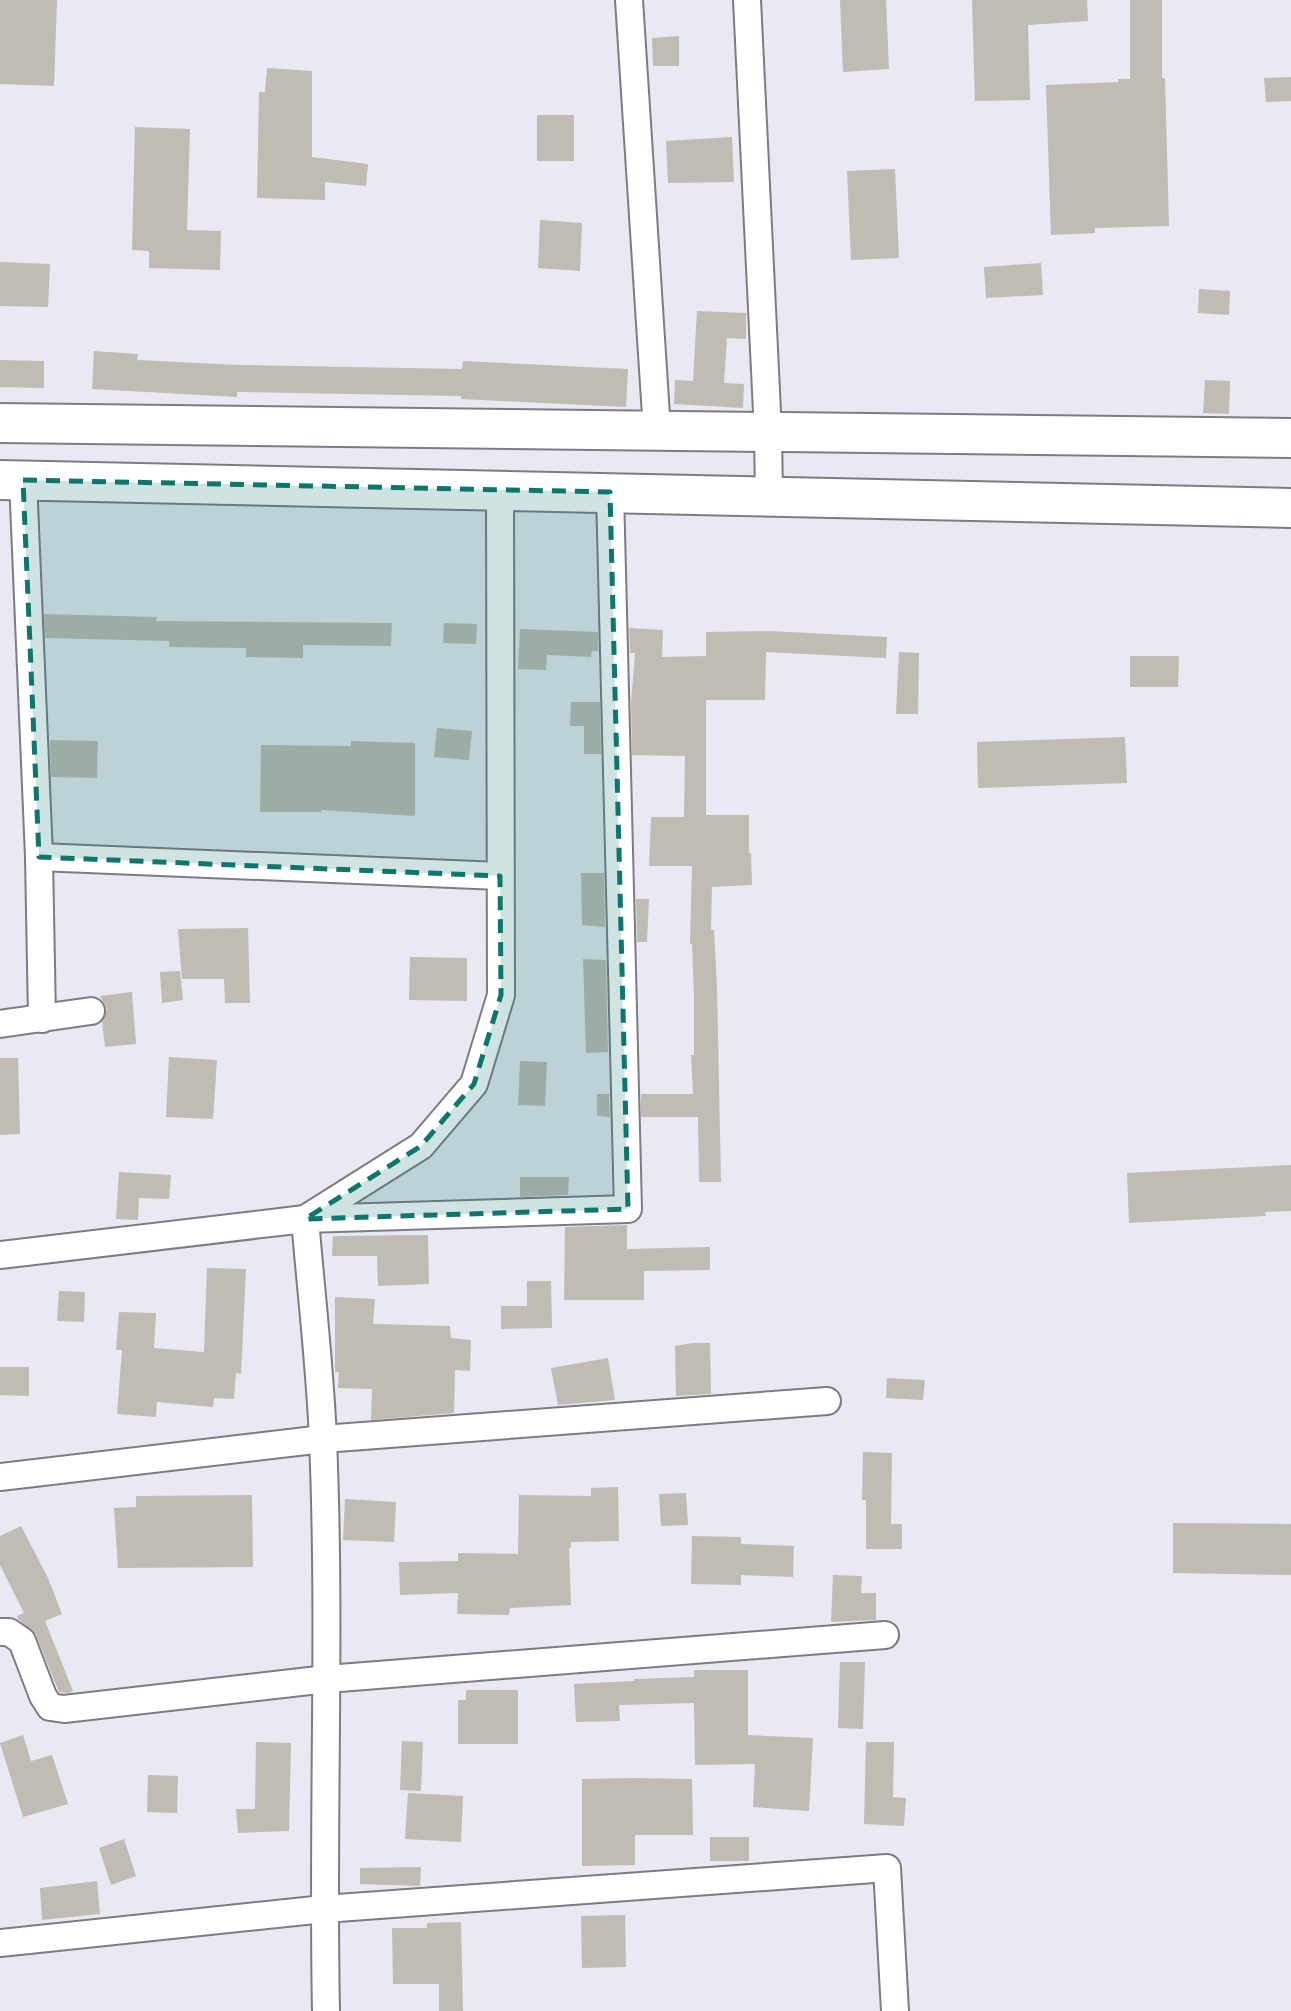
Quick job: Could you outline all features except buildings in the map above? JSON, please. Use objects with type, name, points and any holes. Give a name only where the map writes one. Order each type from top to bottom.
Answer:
[{"type":"main road","points":[[0,424],[1291,438]]},
{"type":"main road","points":[[12,480],[1291,508]]},
{"type":"street","points":[[629,0],[657,431]]},
{"type":"street","points":[[747,0],[769,497]]},
{"type":"street","points":[[12,480],[39,858],[42,1019]]},
{"type":"street","points":[[305,1219],[421,1146],[474,1084],[501,995],[500,491]]},
{"type":"street","points":[[0,1255],[305,1219],[628,1209],[610,492]]},
{"type":"street","points":[[39,858],[500,876]]},
{"type":"street","points":[[0,1024],[92,1011]]},
{"type":"street","points":[[305,1219],[323,1439],[327,1679],[324,1909],[326,2011]]},
{"type":"street","points":[[0,1477],[323,1439],[827,1401]]},
{"type":"street","points":[[0,1632],[9,1632],[22,1641],[43,1696],[50,1707],[64,1709],[327,1679],[885,1635]]},
{"type":"street","points":[[0,1943],[324,1909],[887,1868],[895,2011]]},
{"type":"highlighted area","points":[[23,480],[610,492],[628,1209],[305,1219],[421,1146],[474,1084],[501,995],[500,876],[39,857]]}]
